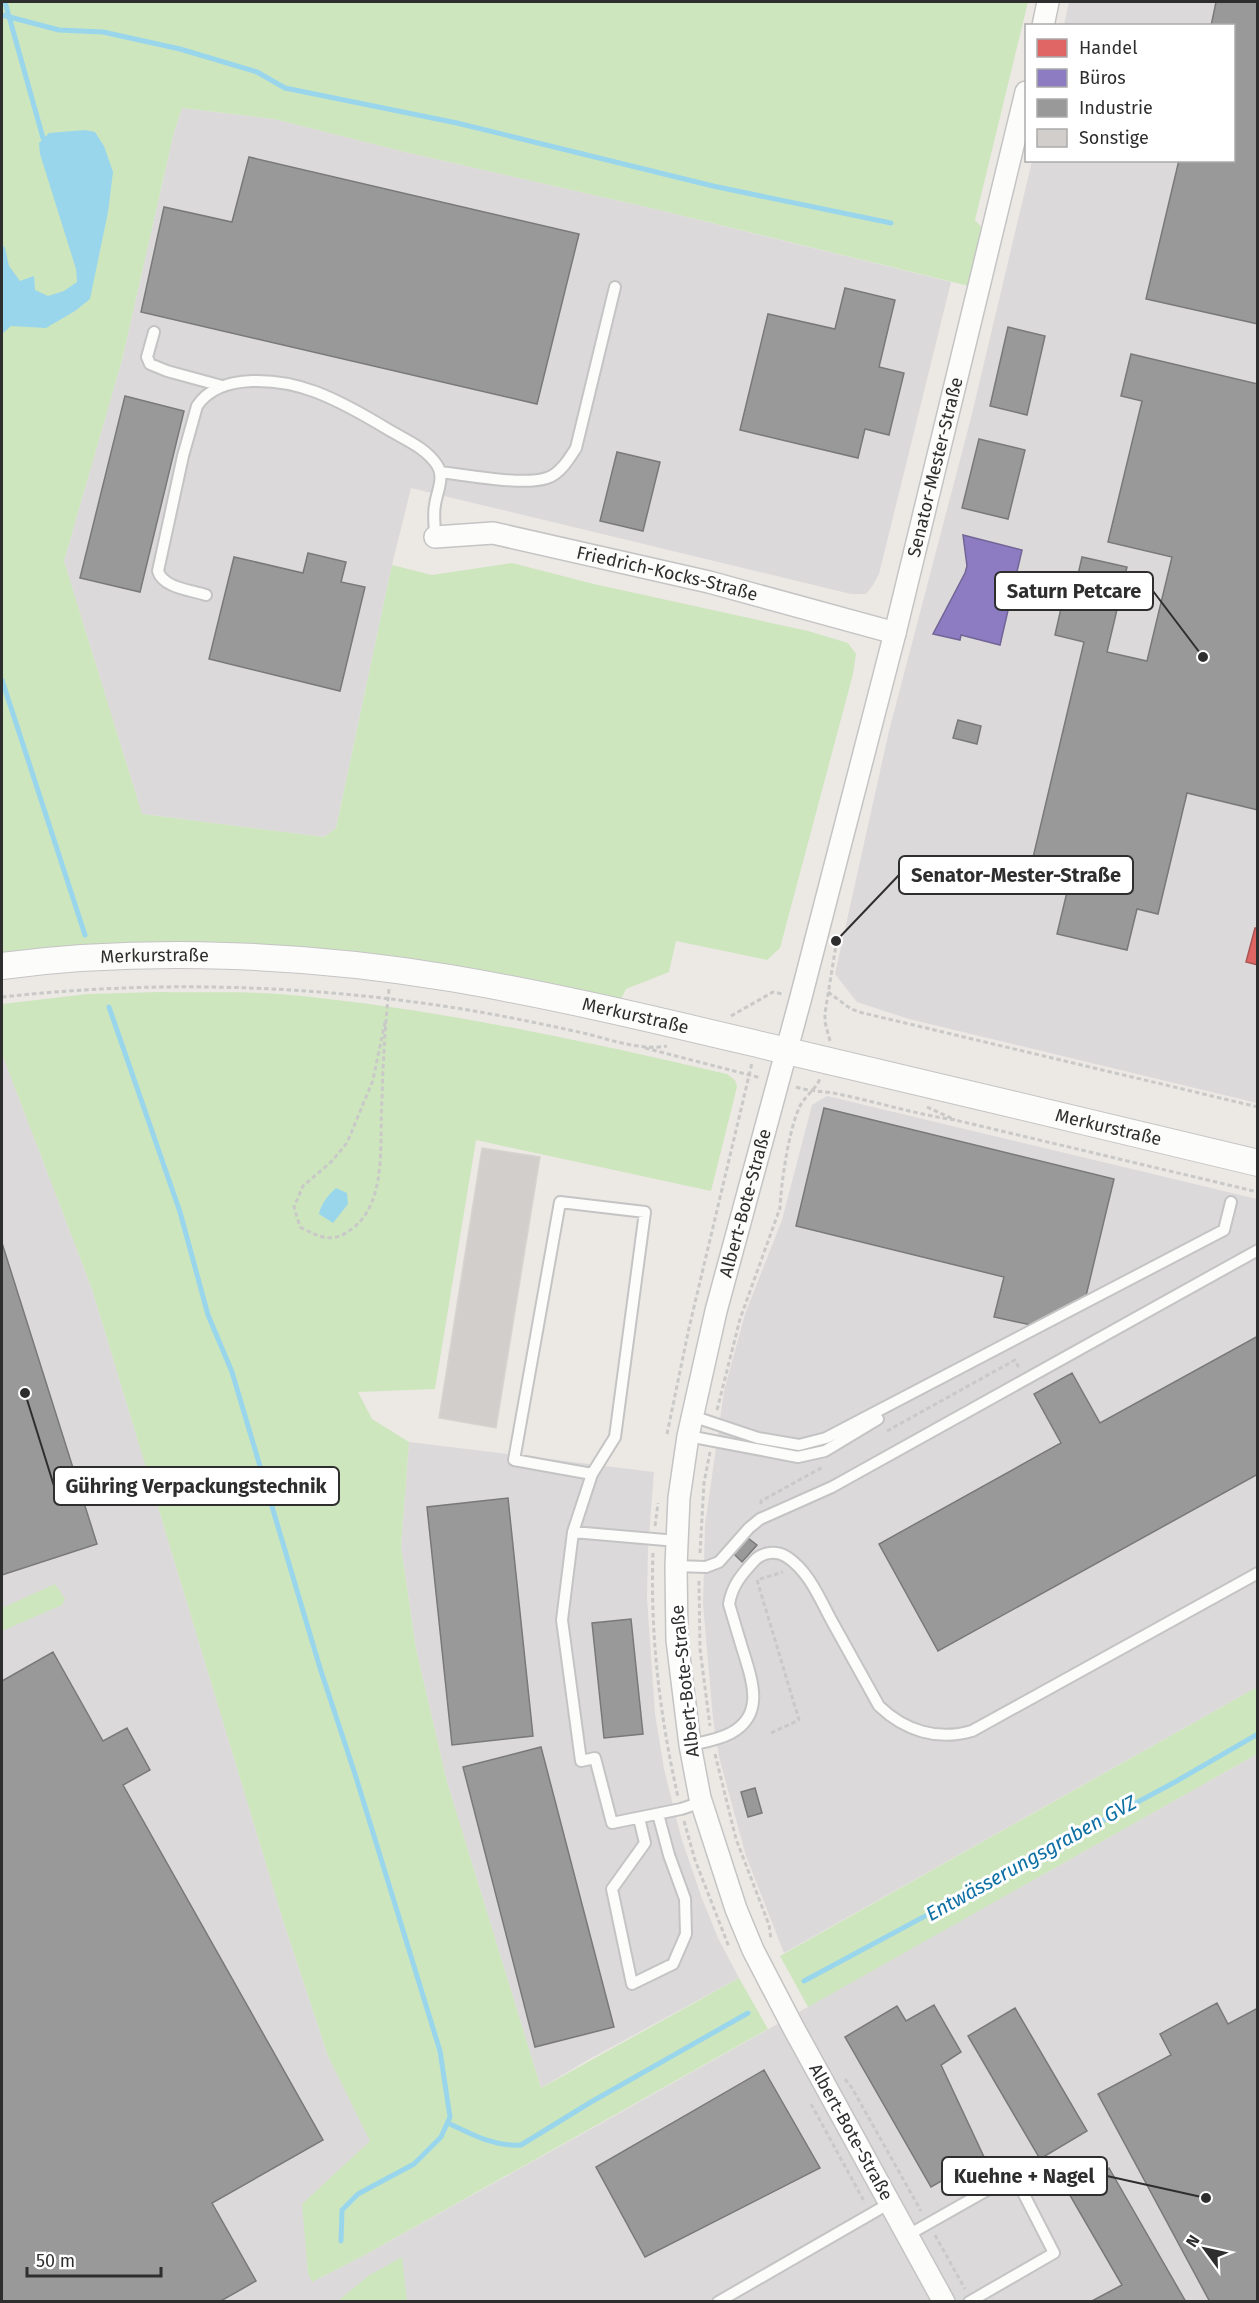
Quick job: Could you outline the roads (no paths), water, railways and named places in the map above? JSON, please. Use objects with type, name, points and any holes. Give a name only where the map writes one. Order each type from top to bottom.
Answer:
[{"type":"street","points":[[1043,24],[1048,2]]},
{"type":"street","name":"Senator-Mester-Straße","points":[[786,1051],[896,633],[1025,96]]},
{"type":"street","name":"Friedrich-Kocks-Straße","points":[[435,537],[493,533],[709,582],[896,633]]},
{"type":"street","name":"Merkurstraße","points":[[2,966],[128,957],[212,956],[293,960],[448,978],[532,993],[757,1044],[1257,1163]]},
{"type":"street","name":"Albert-Bote-Straße","points":[[786,1051],[716,1311],[690,1426],[679,1498],[676,1566],[677,1640],[690,1745],[702,1802],[721,1866],[753,1950],[944,2301]]},
{"type":"lane","points":[[440,472],[525,480],[547,478],[556,473],[576,448],[615,287]]},
{"type":"lane","points":[[154,332],[147,357],[150,364],[222,386]]},
{"type":"lane","points":[[207,595],[166,582],[160,578],[158,571],[183,456],[197,406],[202,399],[222,386],[249,381],[291,386],[315,392],[355,410],[427,453],[440,472],[435,506],[435,537]]},
{"type":"lane","points":[[592,1474],[514,1460],[560,1202],[645,1212],[615,1437],[592,1474],[573,1532],[562,1620],[581,1761],[595,1758],[612,1823],[681,1809],[702,1802]]},
{"type":"lane","points":[[690,1426],[715,1423],[758,1438],[799,1445],[826,1438],[1224,1230],[1231,1202]]},
{"type":"lane","points":[[676,1566],[706,1567],[719,1562],[749,1528],[766,1516],[832,1487],[1257,1250]]},
{"type":"lane","points":[[690,1426],[712,1441],[798,1457],[825,1451],[960,1370]]},
{"type":"lane","points":[[573,1532],[677,1541]]},
{"type":"lane","points":[[690,1745],[733,1732],[746,1719],[754,1703],[754,1687],[729,1605],[731,1591],[738,1579],[757,1558],[765,1553],[785,1556],[806,1576],[879,1706],[889,1716],[904,1725],[923,1733],[941,1736],[957,1736],[972,1731],[1257,1573]]},
{"type":"lane","points":[[639,1818],[645,1843],[612,1889],[632,1984],[673,1964],[686,1934],[685,1899],[669,1855],[658,1814]]},
{"type":"lane","points":[[908,2235],[1014,2175],[1054,2253],[970,2301]]},
{"type":"lane","points":[[718,2301],[890,2203]]},
{"type":"water","points":[[85,130],[95,132],[104,146],[113,172],[108,212],[90,299],[46,328],[11,326],[2,334],[2,244],[9,266],[20,281],[34,276],[35,290],[48,296],[64,291],[77,282],[76,269],[40,154],[39,143],[49,133]]},
{"type":"water","points":[[336,1188],[347,1193],[348,1204],[333,1223],[319,1214],[325,1200]]},
{"type":"waterway","points":[[5,2],[43,138]]},
{"type":"waterway","points":[[2,15],[59,30],[103,32],[180,49],[257,72],[285,88],[457,123],[713,186],[891,223]]},
{"type":"waterway","points":[[2,680],[85,935]]},
{"type":"waterway","points":[[109,1007],[180,1212],[208,1315],[232,1372],[320,1668],[440,2051],[450,2117],[441,2137],[414,2164],[358,2194],[342,2210],[341,2241]]},
{"type":"waterway","name":"Entwässerungsgraben GVZ","points":[[804,1981],[1175,1782],[1258,1734]]},
{"type":"waterway","name":"Entwässerungsgraben GVZ","points":[[448,2123],[492,2142],[521,2145],[591,2102],[748,2013]]},
{"type":"place","name":"Saturn Petcare","points":[[1203,657]]},
{"type":"place","name":"Senator-Mester-Straße","points":[[836,941]]},
{"type":"place","name":"Gühring Verpackungstechnik","points":[[25,1393]]},
{"type":"place","name":"Kuehne + Nagel","points":[[1206,2198]]}]
